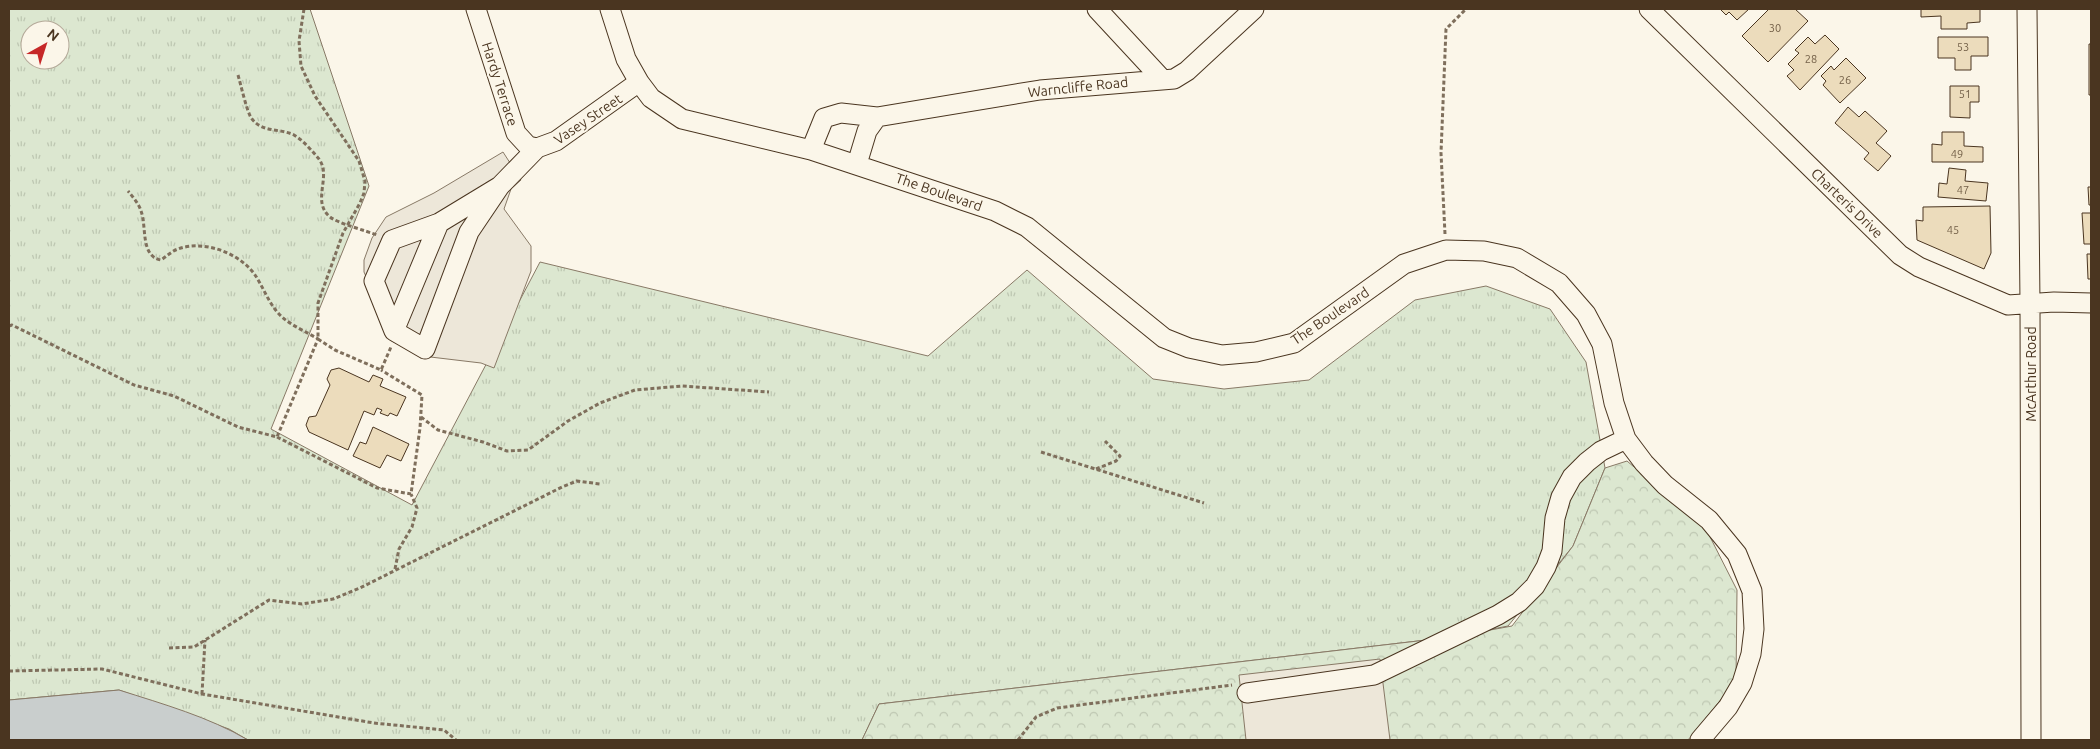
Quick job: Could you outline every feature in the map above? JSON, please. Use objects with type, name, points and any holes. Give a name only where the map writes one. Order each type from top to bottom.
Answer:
[{"type":"street","name":"Hardy Terrace","points":[[476,9],[516,133],[528,146],[537,148]]},
{"type":"street","name":"The Boulevard","points":[[610,9],[626,59],[639,82],[652,98],[682,119],[811,150],[995,211],[1027,227],[1164,338],[1189,348],[1222,355],[1256,352],[1294,343],[1404,264],[1446,250],[1484,251],[1517,258],[1559,283],[1586,314],[1602,344],[1614,403],[1626,439],[1644,463],[1665,485],[1710,520],[1737,554],[1752,591],[1754,629],[1751,654],[1742,684],[1728,707],[1700,740]]},
{"type":"street","points":[[1097,9],[1161,78]]},
{"type":"street","name":"Warncliffe Road","points":[[811,150],[824,118],[841,113],[877,116],[1040,90],[1174,78],[1187,71],[1254,9]]},
{"type":"street","name":"Charteris Drive","points":[[1649,9],[1900,256],[1919,267],[1997,302],[2008,305],[2091,303]]},
{"type":"street","name":"McArthur Road","points":[[2027,9],[2031,740]]},
{"type":"street","name":"Vasey Street","points":[[392,240],[439,223],[500,186],[537,148],[556,141],[639,82]]},
{"type":"street","points":[[857,164],[867,131],[877,116]]},
{"type":"street","points":[[392,240],[374,281],[394,337],[425,349],[470,232],[500,186]]},
{"type":"street","points":[[394,337],[439,223]]},
{"type":"street","points":[[1247,693],[1374,675],[1498,615],[1519,602],[1535,586],[1546,567],[1552,551],[1554,518],[1561,497],[1572,478],[1602,450],[1626,439]]},
{"type":"path","points":[[277,437],[318,340],[318,303],[348,224],[364,193],[365,181],[359,161],[315,96],[301,66],[300,41],[304,9]]},
{"type":"path","points":[[1446,250],[1441,153],[1446,29],[1466,9]]},
{"type":"path","points":[[238,75],[251,118],[263,128],[294,135],[311,149],[321,162],[323,180],[320,198],[322,207],[331,218],[392,240]]},
{"type":"path","points":[[128,192],[141,211],[144,237],[149,252],[155,258],[162,260],[178,249],[194,247],[220,250],[230,254],[256,276],[270,302],[282,317],[335,350],[381,370],[422,394],[421,417],[411,494],[418,508],[412,527],[399,549],[394,570]]},
{"type":"path","points":[[9,326],[12,325],[134,385],[174,396],[238,427],[277,437],[377,488],[411,494]]},
{"type":"path","points":[[381,370],[394,337]]},
{"type":"path","points":[[421,417],[438,430],[483,442],[507,451],[528,450],[568,421],[600,403],[635,390],[682,386],[769,392]]},
{"type":"path","points":[[1096,470],[1116,461],[1120,456],[1105,441]]},
{"type":"path","points":[[1041,452],[1204,503]]},
{"type":"path","points":[[169,648],[194,647],[269,600],[302,604],[333,599],[360,588],[562,487],[577,481],[600,484]]},
{"type":"path","points":[[202,694],[205,640]]},
{"type":"path","points":[[9,672],[102,669],[202,694],[374,723],[444,730],[456,740]]},
{"type":"path","points":[[1018,740],[1036,717],[1057,708],[1232,685],[1247,693]]},
{"type":"green space","points":[[9,9],[310,9],[369,186],[271,429],[412,505],[540,262],[928,356],[1027,270],[1153,379],[1224,389],[1309,380],[1415,300],[1486,286],[1550,309],[1586,362],[1605,468],[1573,546],[1508,626],[1452,637],[879,704],[862,740],[248,740],[229,729],[119,690],[9,700]]},
{"type":"green space","points":[[1627,461],[1705,527],[1737,590],[1736,681],[1688,740],[862,740],[879,704],[1452,637],[1512,626],[1573,546],[1605,468]]},
{"type":"shaded area","points":[[503,152],[521,180],[511,189],[504,209],[531,246],[531,271],[494,368],[481,363],[422,356],[390,340],[385,319],[364,272],[364,260],[372,238],[386,217],[434,193]]},
{"type":"shaded area","points":[[1380,659],[1390,740],[1246,740],[1239,675]]},
{"type":"shaded area","points":[[119,690],[218,724],[248,740],[9,740],[9,700]]},
{"type":"building","points":[[1720,9],[1749,9],[1737,20],[1729,12],[1726,15]]},
{"type":"building","points":[[1769,9],[1795,9],[1808,21],[1768,62],[1742,36]]},
{"type":"building","points":[[1921,9],[1980,9],[1980,22],[1967,23],[1967,29],[1941,29],[1941,16],[1921,17]]},
{"type":"building","points":[[1825,35],[1839,49],[1800,90],[1787,76],[1794,70],[1788,64],[1799,53],[1795,50],[1808,37],[1815,44]]},
{"type":"building","points":[[1938,37],[1988,37],[1988,56],[1971,56],[1971,70],[1955,70],[1955,58],[1938,58]]},
{"type":"building","points":[[2089,44],[2091,44],[2091,95],[2089,95]]},
{"type":"building","points":[[1846,58],[1866,78],[1840,103],[1823,85],[1826,81],[1821,76],[1831,66],[1834,70]]},
{"type":"building","points":[[1950,86],[1979,86],[1979,102],[1970,102],[1970,118],[1950,117]]},
{"type":"building","points":[[1848,107],[1859,117],[1865,111],[1887,131],[1876,143],[1891,156],[1878,171],[1864,159],[1869,153],[1835,123]]},
{"type":"building","points":[[1942,132],[1964,132],[1964,146],[1983,147],[1983,162],[1932,162],[1932,144],[1942,145]]},
{"type":"building","points":[[1949,168],[1966,170],[1965,181],[1988,183],[1986,201],[1938,197],[1939,183],[1947,184]]},
{"type":"building","points":[[2088,187],[2091,187],[2091,205],[2089,205]]},
{"type":"building","points":[[1990,206],[1991,253],[1984,269],[1917,240],[1916,220],[1923,221],[1923,207]]},
{"type":"building","points":[[2082,213],[2091,213],[2091,244],[2084,244]]},
{"type":"building","points":[[2087,254],[2091,254],[2091,279],[2088,279]]},
{"type":"building","points":[[339,368],[369,382],[373,375],[383,379],[380,386],[406,397],[397,416],[390,413],[388,416],[380,413],[382,410],[377,408],[374,415],[364,411],[348,450],[309,432],[306,425],[309,417],[316,416],[330,385],[327,379],[331,370]]},
{"type":"building","points":[[373,427],[409,444],[401,461],[387,455],[380,468],[353,456],[360,442],[366,444]]}]
